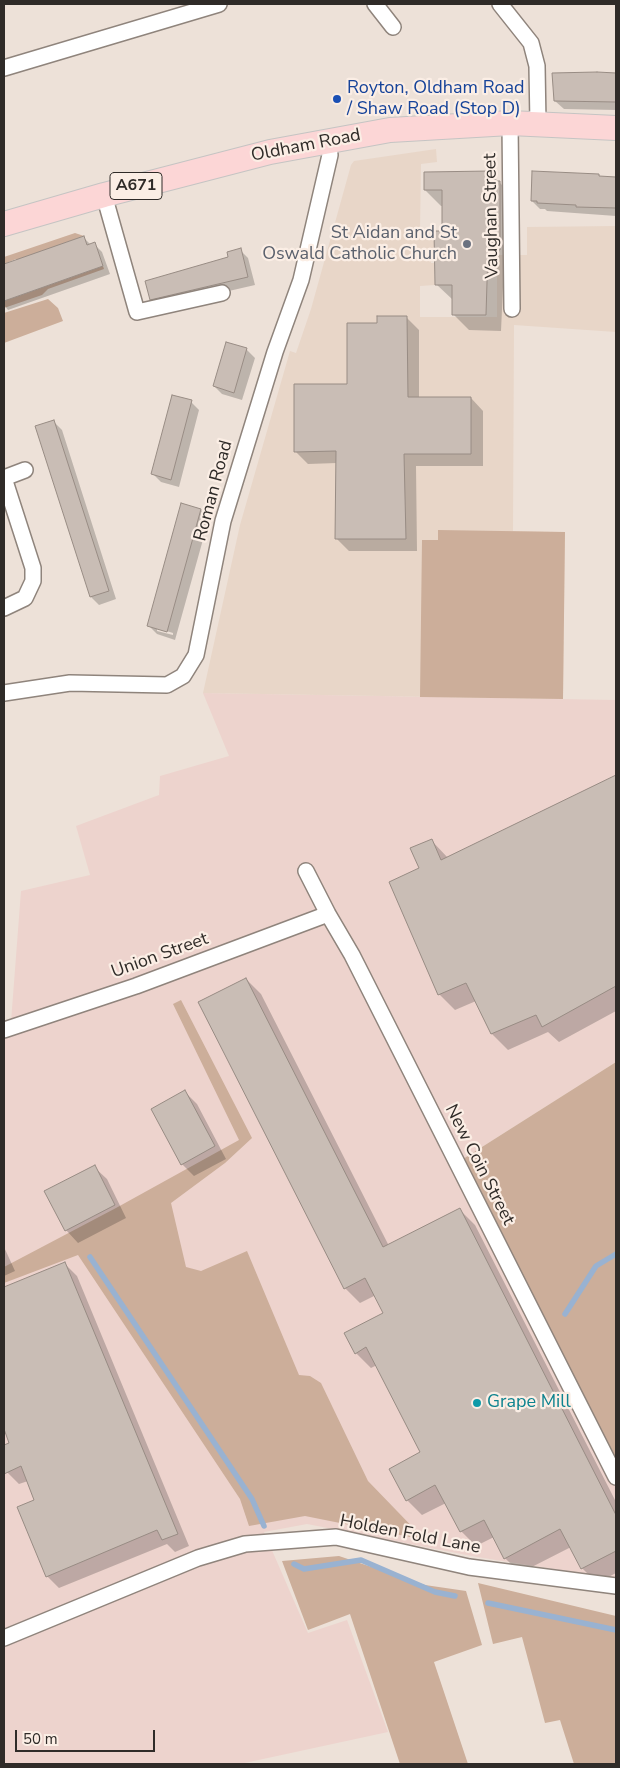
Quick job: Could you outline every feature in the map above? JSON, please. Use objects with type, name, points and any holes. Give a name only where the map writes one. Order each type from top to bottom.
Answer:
[{"type":"main road","name":"Oldham Road","points":[[4,224],[104,195],[270,152],[390,130],[510,123],[616,128]]},
{"type":"street","points":[[4,68],[201,6],[219,4]]},
{"type":"street","points":[[376,4],[393,27]]},
{"type":"street","points":[[500,4],[531,43],[537,66],[538,124]]},
{"type":"street","name":"Vaughan Street","points":[[510,123],[512,309]]},
{"type":"street","name":"Roman Road","points":[[4,693],[70,683],[167,685],[183,676],[196,654],[223,521],[275,352],[301,280],[330,155],[328,140]]},
{"type":"street","points":[[104,195],[137,312],[222,293]]},
{"type":"street","points":[[4,608],[25,598],[33,581],[33,568],[4,478],[25,470]]},
{"type":"street","name":"New Coin Street","points":[[306,871],[352,955],[616,1477]]},
{"type":"street","name":"Union Street","points":[[4,1030],[136,986],[328,914]]},
{"type":"street","name":"Holden Fold Lane","points":[[4,1638],[198,1558],[245,1544],[336,1537],[469,1567],[616,1586]]},
{"type":"shaded area","points":[[436,149],[437,162],[421,164],[420,232],[434,238],[434,251],[431,252],[431,263],[434,263],[435,285],[420,286],[420,317],[497,317],[497,255],[527,255],[527,227],[616,226],[616,332],[514,325],[513,531],[565,532],[563,699],[203,693],[240,525],[290,351],[296,353],[311,309],[351,165],[354,161]]},
{"type":"shaded area","points":[[75,233],[84,236],[65,243],[19,267],[16,259],[4,264],[4,257]]},
{"type":"shaded area","points":[[103,266],[104,269],[48,289],[42,295],[4,308],[4,301]]},
{"type":"shaded area","points":[[48,299],[58,308],[63,321],[4,343],[4,313]]},
{"type":"shaded area","points":[[438,530],[565,532],[563,699],[420,697],[422,540],[438,540]]},
{"type":"shaded area","points":[[203,693],[616,700],[616,1062],[463,1159],[616,1466],[616,1579],[477,1557],[307,1524],[264,1532],[308,1633],[347,1620],[388,1732],[240,1764],[5,1764],[4,1038],[10,1035],[21,891],[90,875],[76,826],[159,795],[160,776],[229,756]]},
{"type":"shaded area","points":[[181,1000],[252,1138],[225,1163],[171,1203],[186,1267],[201,1271],[247,1251],[299,1375],[310,1376],[321,1383],[368,1481],[425,1540],[305,1516],[249,1526],[240,1499],[78,1255],[4,1283],[4,1267],[239,1140],[173,1004]]},
{"type":"shaded area","points":[[616,1062],[616,1466],[463,1159]]},
{"type":"shaded area","points":[[339,1556],[425,1585],[466,1591],[482,1645],[434,1662],[468,1764],[400,1764],[350,1614],[308,1630],[282,1561]]},
{"type":"shaded area","points":[[478,1583],[616,1616],[616,1764],[574,1764],[560,1720],[545,1723],[522,1637],[493,1644]]},
{"type":"building","points":[[552,73],[616,73],[616,102],[554,101]]},
{"type":"building","name":"St Aidan and St Oswald Catholic Church","points":[[491,171],[491,181],[500,181],[500,250],[488,250],[486,315],[452,315],[452,285],[435,285],[434,231],[442,231],[442,190],[424,190],[424,172]]},
{"type":"building","points":[[532,171],[599,174],[599,176],[616,177],[616,208],[576,207],[576,205],[531,201]]},
{"type":"building","points":[[84,236],[87,245],[95,242],[103,266],[4,301],[4,264]]},
{"type":"building","points":[[241,248],[248,277],[150,300],[145,281],[228,257],[227,252]]},
{"type":"building","points":[[377,316],[407,316],[408,397],[471,397],[471,454],[404,454],[406,539],[335,539],[336,451],[294,452],[294,384],[347,384],[347,323],[377,323]]},
{"type":"building","points":[[226,342],[247,348],[234,393],[213,386]]},
{"type":"building","points":[[172,395],[192,400],[171,480],[151,474]]},
{"type":"building","points":[[54,420],[109,591],[90,597],[35,426]]},
{"type":"building","points":[[181,503],[201,509],[167,632],[147,626]]},
{"type":"building","points":[[616,775],[616,986],[542,1027],[536,1015],[491,1034],[466,983],[438,995],[389,882],[419,868],[410,848],[432,839],[441,860]]},
{"type":"building","name":"Grape Mill","points":[[246,978],[383,1247],[460,1208],[616,1515],[616,1551],[581,1569],[560,1529],[504,1559],[484,1520],[460,1532],[435,1485],[406,1501],[389,1469],[420,1452],[366,1347],[355,1354],[344,1333],[383,1313],[365,1278],[344,1289],[198,1002]]},
{"type":"building","points":[[185,1090],[215,1146],[181,1165],[151,1109]]},
{"type":"building","points":[[95,1165],[115,1205],[65,1231],[44,1191]]},
{"type":"building","points":[[65,1262],[178,1534],[162,1540],[157,1530],[46,1577],[17,1507],[34,1500],[21,1466],[4,1474],[4,1445],[9,1443],[4,1429],[4,1287]]},
{"type":"waterway","points":[[565,1314],[596,1266],[616,1254]]},
{"type":"waterway","points":[[90,1257],[252,1499],[264,1526]]},
{"type":"waterway","points":[[294,1564],[304,1569],[361,1560],[435,1592],[455,1596]]},
{"type":"waterway","points":[[488,1603],[616,1630]]},
{"type":"place","name":"Royton, Oldham Road / Shaw Road (Stop D)","points":[[337,99]]},
{"type":"place","name":"St Aidan and St Oswald Catholic Church","points":[[467,244]]},
{"type":"place","name":"Grape Mill","points":[[477,1403]]}]
